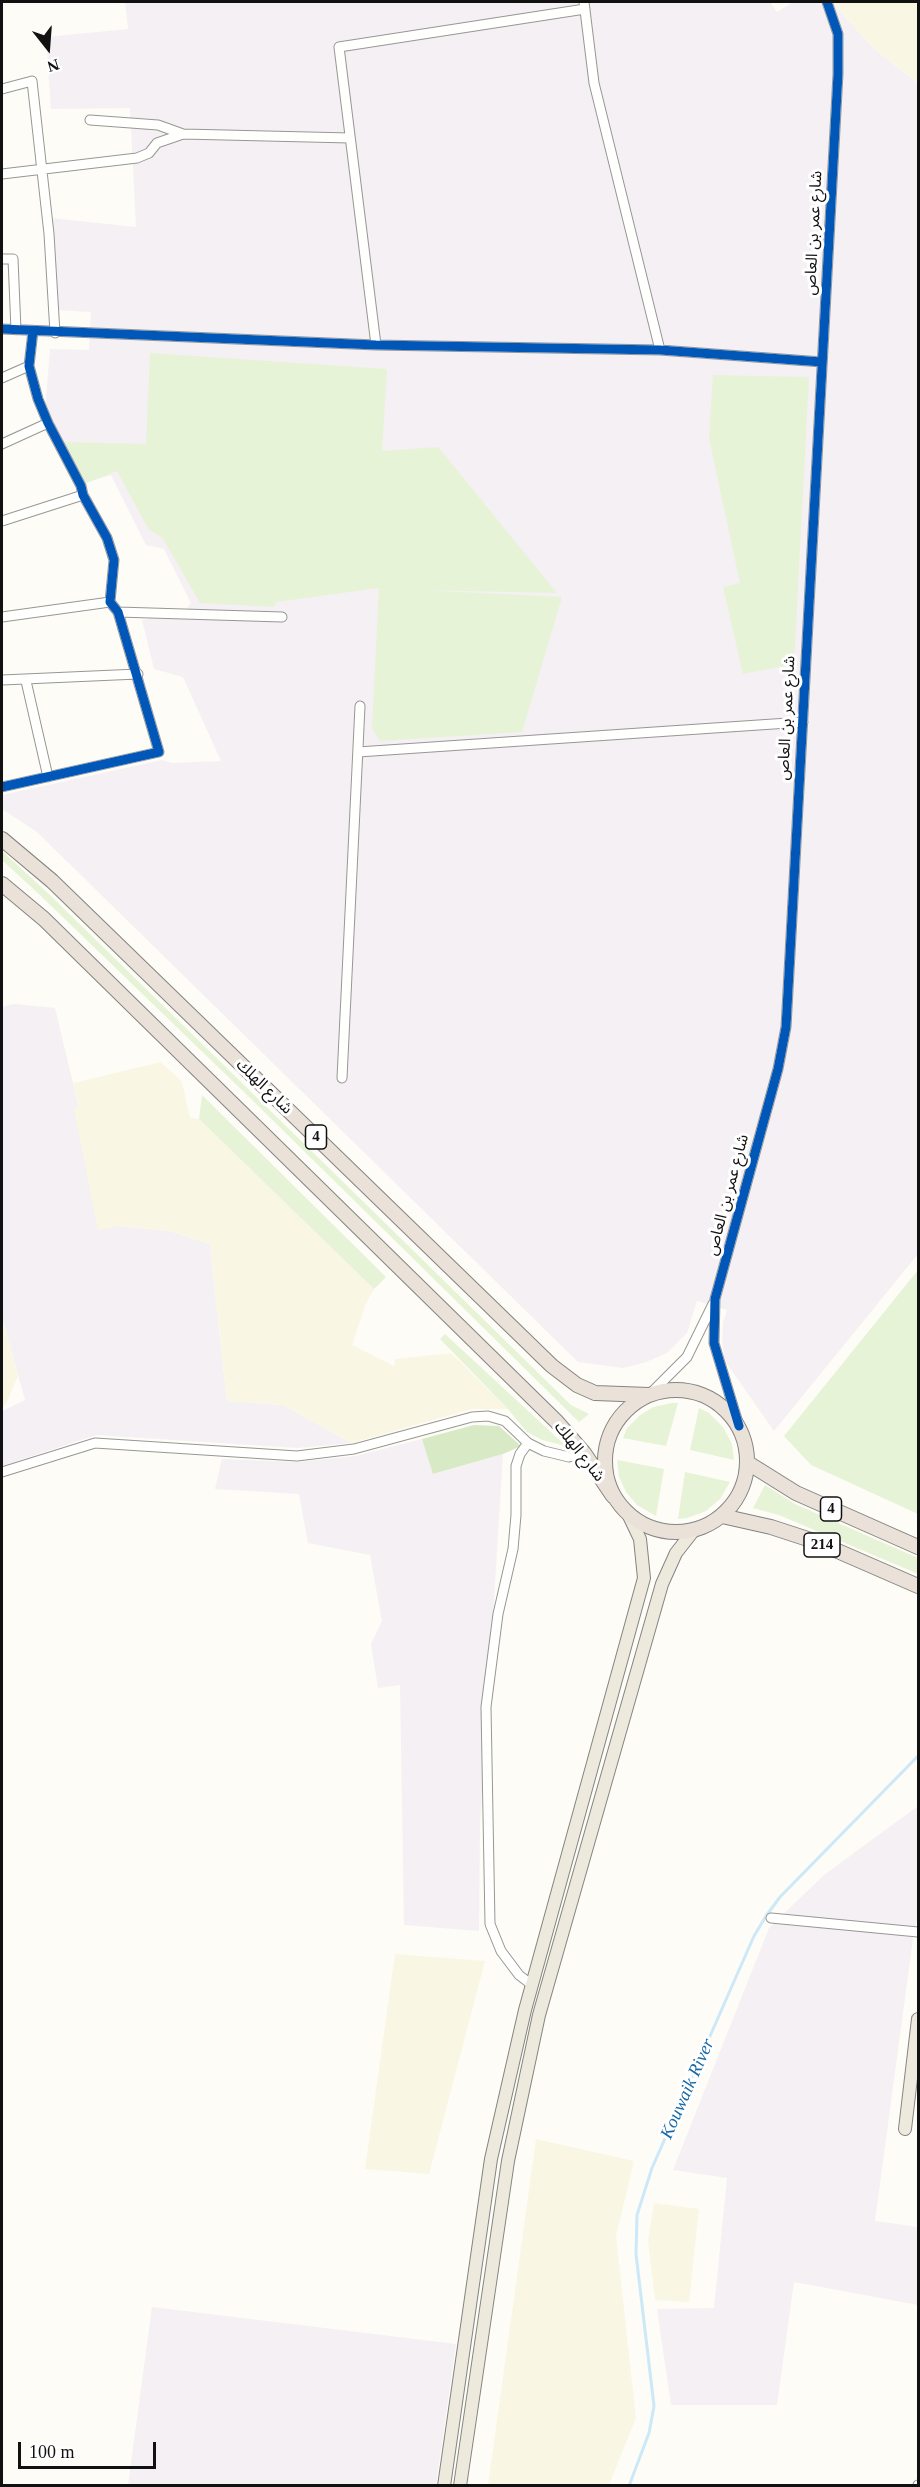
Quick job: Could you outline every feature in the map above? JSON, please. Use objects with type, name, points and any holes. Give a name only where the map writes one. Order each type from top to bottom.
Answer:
[{"type":"highway","name":"شارع الهلك","points":[[2,839],[52,881],[552,1366],[577,1385],[595,1393],[649,1395]]},
{"type":"highway","name":"شارع الهلك","points":[[2,884],[44,919],[557,1422],[584,1453],[613,1496]]},
{"type":"highway","points":[[669,1390],[690,1391],[710,1398],[726,1410],[739,1426],[746,1445],[747,1474],[738,1497],[722,1516],[694,1530],[677,1533],[659,1531],[629,1516],[613,1496],[605,1473],[605,1449],[613,1426],[628,1407],[649,1395],[669,1390]]},
{"type":"highway","name":"4","points":[[748,1463],[796,1493],[918,1546]]},
{"type":"highway","name":"214","points":[[722,1516],[771,1527],[817,1542],[918,1587]]},
{"type":"main road","points":[[444,2486],[491,2159],[532,1985],[644,1578],[640,1539],[629,1516]]},
{"type":"main road","points":[[460,2486],[508,2161],[539,2015],[662,1584],[676,1553],[694,1530]]},
{"type":"main road","points":[[905,2129],[918,2019]]},
{"type":"street","name":"شارع عمر بن العاص","points":[[739,1426],[714,1343],[715,1299],[778,1069],[786,1027],[839,57],[837,26],[827,2]]},
{"type":"street","points":[[376,345],[339,47],[584,5],[594,83],[660,350]]},
{"type":"street","points":[[2,88],[32,81],[49,234],[55,333]]},
{"type":"street","points":[[90,120],[158,125],[183,134],[350,138]]},
{"type":"street","points":[[2,174],[137,158],[149,153],[157,143],[183,134]]},
{"type":"street","points":[[2,259],[13,259],[16,330]]},
{"type":"street","points":[[2,329],[376,345],[660,350],[822,362]]},
{"type":"street","points":[[2,788],[159,752],[118,612],[110,602],[114,560],[107,538],[48,423],[29,366],[33,331]]},
{"type":"street","points":[[2,378],[29,366]]},
{"type":"street","points":[[2,444],[48,423]]},
{"type":"street","points":[[2,521],[83,495]]},
{"type":"street","points":[[2,617],[110,602]]},
{"type":"street","points":[[118,612],[282,617]]},
{"type":"street","points":[[2,680],[26,681],[138,674]]},
{"type":"street","points":[[26,681],[48,777]]},
{"type":"street","points":[[342,1078],[360,706]]},
{"type":"street","points":[[358,752],[803,722]]},
{"type":"street","points":[[649,1395],[687,1357],[715,1299]]},
{"type":"street","points":[[2,1472],[95,1443],[297,1456],[343,1451],[471,1417],[488,1416],[505,1421],[528,1443],[544,1451],[569,1457],[584,1453]]},
{"type":"street","points":[[528,1443],[520,1454],[516,1466],[515,1532],[511,1563],[498,1614],[488,1679],[486,1714],[490,1924],[501,1951],[519,1975],[532,1985]]},
{"type":"street","points":[[771,1918],[918,1932]]},
{"type":"shaded area","points":[[125,2],[770,2],[777,12],[793,2],[832,2],[873,48],[918,83],[918,1254],[774,1431],[725,1361],[722,1342],[723,1322],[727,1310],[697,1301],[687,1333],[667,1353],[646,1362],[623,1368],[578,1362],[37,832],[2,809],[2,795],[162,760],[172,763],[221,761],[183,677],[154,669],[142,620],[183,613],[191,603],[164,549],[146,545],[111,475],[86,483],[45,411],[50,349],[89,350],[91,312],[54,310],[51,218],[136,227],[130,108],[51,109],[46,37],[128,29]]},
{"type":"shaded area","points":[[832,2],[918,2],[918,83],[873,48]]},
{"type":"shaded area","points":[[14,1004],[55,1008],[79,1108],[74,1108],[120,1226],[170,1231],[210,1244],[227,1401],[283,1405],[352,1443],[297,1448],[96,1435],[2,1466],[2,1411],[25,1400],[2,1318],[2,1007]]},
{"type":"shaded area","points":[[161,1062],[182,1082],[190,1118],[199,1119],[374,1289],[365,1306],[352,1345],[394,1366],[395,1359],[451,1353],[508,1409],[472,1409],[352,1443],[283,1405],[227,1401],[210,1244],[170,1231],[120,1226],[98,1230],[74,1108],[79,1107],[73,1083]]},
{"type":"shaded area","points":[[2,1318],[18,1376],[6,1404],[2,1407]]},
{"type":"shaded area","points":[[422,1439],[434,1474],[503,1454],[480,1824],[479,1931],[404,1925],[400,1685],[378,1688],[371,1644],[382,1621],[370,1555],[308,1543],[299,1494],[215,1489],[222,1459],[297,1462],[356,1456]]},
{"type":"shaded area","points":[[918,1806],[918,1917],[914,1931],[875,2221],[918,2227],[918,2305],[794,2282],[777,2405],[671,2405],[657,2309],[714,2308],[727,2178],[673,2170],[769,1928],[824,1875]]},
{"type":"shaded area","points":[[395,1954],[485,1961],[429,2174],[365,2169]]},
{"type":"shaded area","points":[[536,2139],[634,2161],[616,2236],[636,2418],[609,2485],[488,2485]]},
{"type":"shaded area","points":[[654,2203],[699,2209],[689,2302],[655,2300],[648,2241]]},
{"type":"shaded area","points":[[152,2307],[456,2344],[436,2485],[128,2485]]},
{"type":"green space","points":[[150,353],[387,369],[382,451],[438,447],[557,593],[421,590],[562,597],[522,732],[380,741],[372,728],[379,588],[276,602],[274,607],[200,603],[162,537],[149,530],[117,471],[86,483],[63,442],[146,444]]},
{"type":"green space","points":[[713,375],[809,377],[794,664],[743,674],[723,587],[740,583],[709,438]]},
{"type":"green space","points":[[2,851],[51,896],[571,1405],[589,1414],[579,1422],[245,1093],[2,860]]},
{"type":"green space","points":[[202,1095],[386,1277],[374,1289],[199,1119]]},
{"type":"green space","points":[[918,1270],[918,1514],[811,1465],[784,1436]]},
{"type":"green space","points":[[445,1334],[566,1446],[542,1440],[527,1432],[508,1409],[440,1339]]},
{"type":"green space","points":[[678,1403],[666,1446],[623,1438],[627,1428],[639,1416],[653,1407]]},
{"type":"green space","points":[[699,1408],[709,1413],[723,1427],[732,1444],[734,1460],[690,1450]]},
{"type":"green space","points":[[474,1425],[499,1426],[521,1446],[503,1454],[433,1474],[422,1439]]},
{"type":"green space","points":[[617,1460],[664,1469],[656,1516],[637,1505],[626,1492],[619,1477]]},
{"type":"green space","points":[[685,1472],[730,1482],[720,1499],[706,1511],[678,1519]]},
{"type":"green space","points":[[765,1485],[795,1504],[918,1558],[918,1574],[779,1515],[753,1508]]},
{"type":"waterway","name":"Kouwaik River","points":[[629,2486],[649,2433],[654,2406],[636,2254],[637,2215],[652,2168],[754,1936],[766,1916],[780,1897],[918,1756]]},
{"type":"cycle path","points":[[739,1426],[714,1343],[715,1299],[778,1069],[786,1027],[838,74],[838,34],[827,2]]},
{"type":"cycle path","points":[[2,329],[376,345],[660,350],[822,362]]},
{"type":"cycle path","points":[[2,787],[159,752],[118,612],[110,602],[114,560],[107,538],[83,495],[81,486],[38,399],[29,366],[33,331]]}]
